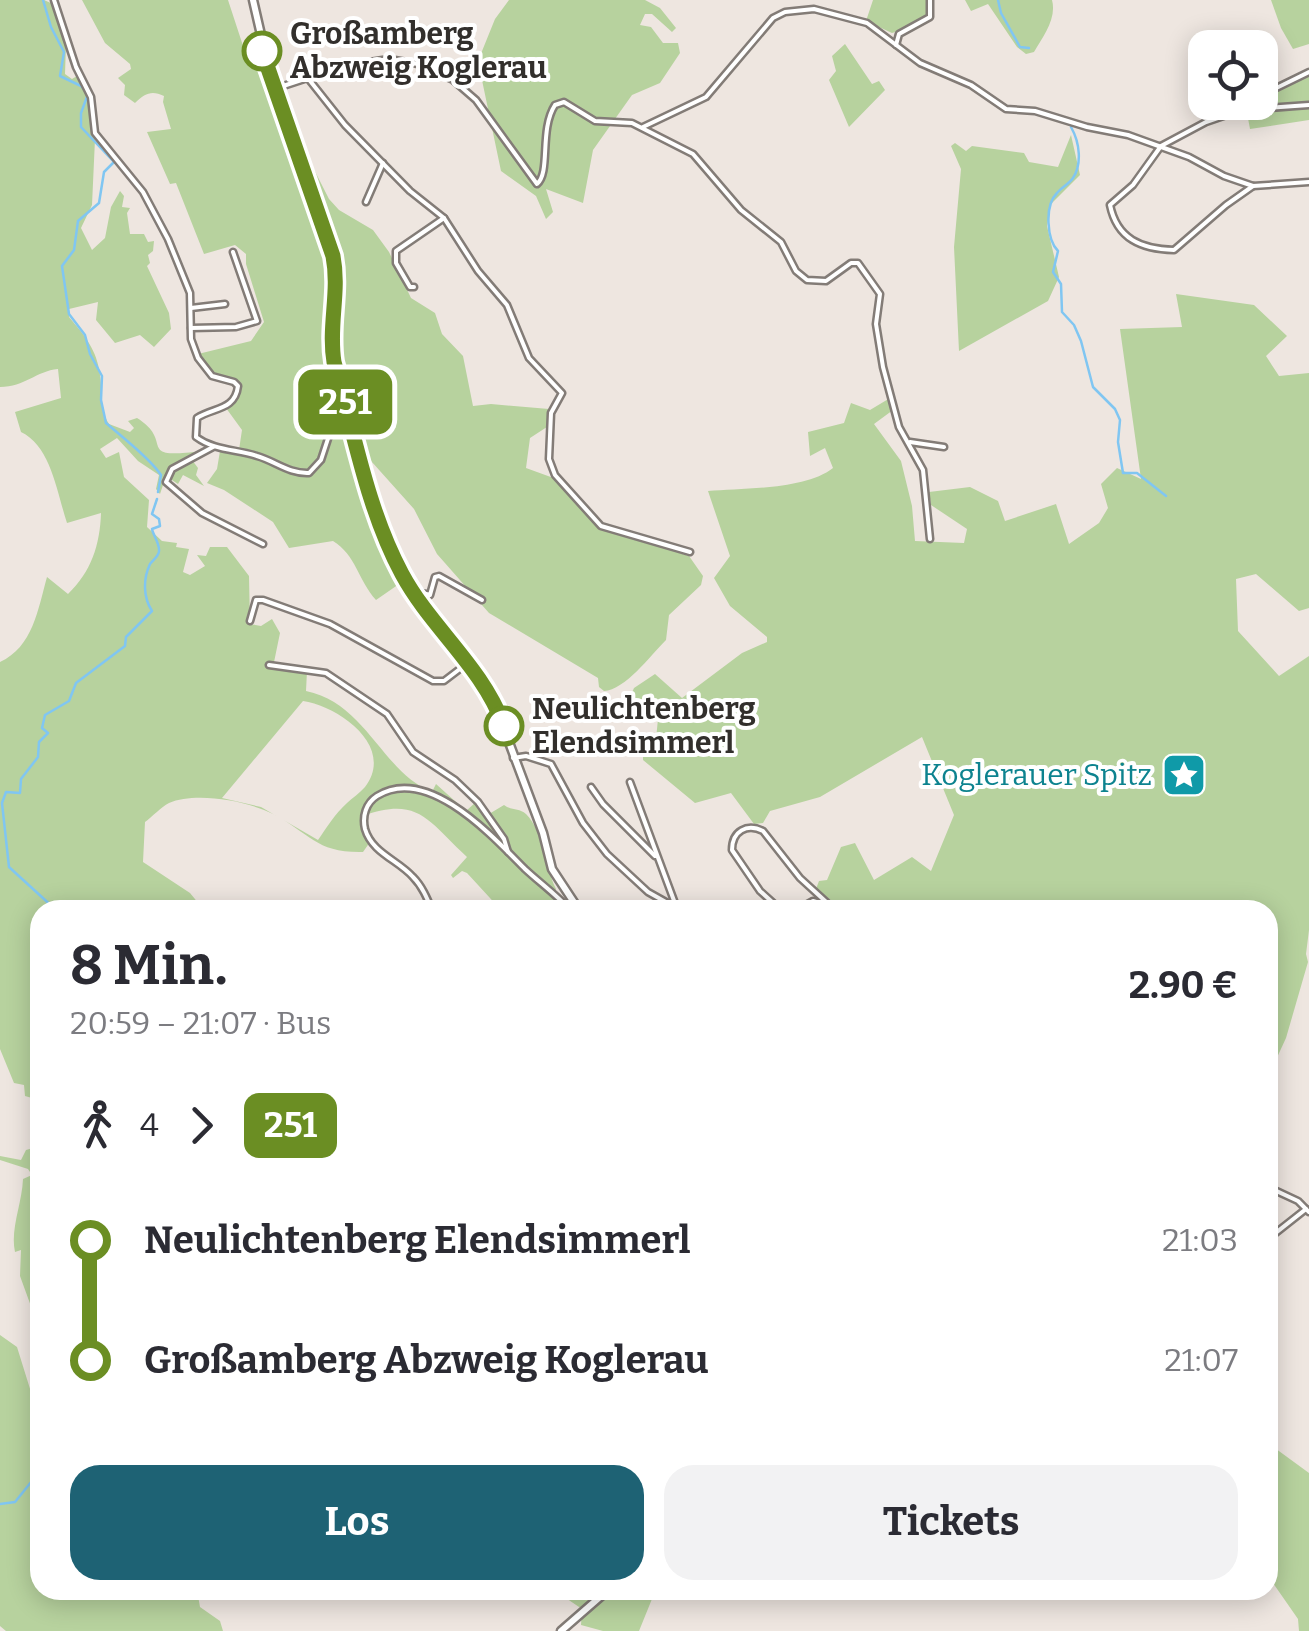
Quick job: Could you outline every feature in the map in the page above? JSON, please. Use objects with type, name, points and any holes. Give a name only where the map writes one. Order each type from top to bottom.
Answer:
[{"type":"main road","points":[[252,0],[274,89],[333,256],[336,282],[332,347],[380,524],[412,590],[492,697],[543,833],[554,874],[572,900]]},
{"type":"main road","points":[[560,1631],[596,1600]]},
{"type":"street","points":[[54,0],[78,72],[92,97],[94,132],[144,194],[189,291],[194,348],[205,370],[216,379],[238,386],[230,404],[196,420],[196,436],[213,447],[260,457],[296,472],[310,472],[321,460],[344,400]]},
{"type":"street","points":[[884,34],[900,34],[927,20],[932,10],[930,0]]},
{"type":"street","points":[[644,128],[706,97],[746,54],[767,24],[780,14],[822,10],[868,23],[920,63],[971,85],[1006,109],[1036,111],[1161,146],[1253,186],[1309,182]]},
{"type":"street","points":[[896,44],[900,34]]},
{"type":"street","points":[[274,89],[337,68],[389,59],[411,62],[444,76],[476,100],[537,184],[544,174],[544,132],[550,113],[560,102],[594,122],[622,120],[702,161],[730,199],[781,242],[802,276],[821,282],[851,263],[861,265],[880,294],[876,324],[882,367],[898,427],[924,470],[930,539]]},
{"type":"street","points":[[1278,87],[1309,72]]},
{"type":"street","points":[[307,77],[340,120],[410,191],[444,218],[478,270],[508,305],[530,358],[562,392],[551,410],[548,459],[555,475],[601,526],[690,552]]},
{"type":"street","points":[[1278,107],[1309,105]]},
{"type":"street","points":[[1212,120],[1161,146],[1133,185],[1110,205],[1120,232],[1132,242],[1174,250],[1226,204],[1253,186]]},
{"type":"street","points":[[366,202],[383,163]]},
{"type":"street","points":[[414,287],[395,254],[444,218]]},
{"type":"street","points":[[191,328],[241,326],[257,320],[233,252]]},
{"type":"street","points":[[192,308],[225,304]]},
{"type":"street","points":[[910,442],[944,446]]},
{"type":"street","points":[[213,447],[172,469],[166,482],[202,512],[262,544]]},
{"type":"street","points":[[412,590],[430,595],[435,577],[439,576],[482,600]]},
{"type":"street","points":[[250,621],[256,600],[263,600],[330,624],[433,681],[444,681],[468,663]]},
{"type":"street","points":[[269,665],[324,672],[386,714],[414,752],[471,794],[491,818],[508,852]]},
{"type":"street","points":[[513,758],[526,756],[552,764],[583,823],[607,854],[648,892],[663,900]]},
{"type":"street","points":[[630,782],[675,900]]},
{"type":"street","points":[[591,787],[657,857]]},
{"type":"street","points":[[426,900],[413,876],[376,848],[367,834],[364,814],[377,796],[405,789],[444,800],[467,814],[559,900]]},
{"type":"street","points":[[770,900],[732,850],[733,839],[741,830],[750,827],[763,831],[800,878],[825,900]]},
{"type":"street","points":[[1278,1192],[1308,1210],[1278,1232]]},
{"type":"green space","points":[[0,0],[44,0],[53,4],[66,44],[65,74],[72,79],[77,76],[90,97],[95,139],[92,205],[81,228],[92,250],[105,238],[111,207],[120,191],[124,196],[122,207],[130,208],[130,234],[144,234],[148,242],[154,241],[147,266],[169,313],[171,329],[154,347],[140,335],[115,343],[96,320],[98,302],[69,309],[69,317],[96,358],[102,406],[109,424],[130,432],[134,428],[128,421],[137,418],[154,435],[161,451],[202,451],[192,460],[204,486],[183,475],[178,484],[166,476],[160,494],[156,489],[159,475],[138,461],[117,438],[100,449],[106,458],[119,452],[124,477],[149,500],[147,527],[162,541],[189,549],[183,572],[190,575],[205,566],[197,555],[206,556],[210,547],[227,547],[249,576],[250,624],[261,626],[272,619],[280,633],[273,667],[307,671],[306,691],[344,709],[400,769],[432,792],[436,784],[466,811],[476,802],[489,814],[504,805],[526,814],[541,840],[556,889],[554,895],[559,900],[492,900],[467,873],[462,871],[453,878],[451,875],[467,857],[431,822],[410,810],[362,816],[370,842],[363,852],[324,846],[273,814],[249,805],[206,798],[169,803],[145,822],[143,862],[196,900],[30,900],[30,1097],[25,1096],[24,1085],[14,1083],[0,1049],[0,662],[27,637],[47,577],[68,594],[83,577],[96,547],[101,513],[67,523],[46,459],[21,432],[15,412],[61,398],[58,369],[0,387]],"holes":[[[303,701],[332,711],[359,730],[368,743],[373,772],[365,787],[318,840],[261,807],[222,798]]]},
{"type":"green space","points":[[82,0],[228,0],[247,58],[259,59],[301,162],[291,124],[329,199],[339,210],[373,230],[389,252],[411,298],[435,313],[442,334],[463,356],[473,406],[549,409],[550,425],[530,438],[526,468],[559,480],[602,528],[689,556],[703,576],[701,585],[669,615],[666,640],[629,679],[604,691],[598,678],[489,613],[437,554],[414,509],[363,452],[335,346],[333,361],[340,388],[337,413],[309,471],[296,471],[239,450],[242,430],[226,408],[239,388],[210,372],[198,354],[251,341],[264,322],[246,254],[235,245],[204,254],[176,183],[170,184],[147,132],[171,129],[164,96],[149,94],[135,103],[124,95],[125,85],[118,78],[131,69],[130,64],[105,43]]},
{"type":"green space","points":[[509,0],[645,0],[660,8],[676,28],[672,32],[652,14],[645,14],[640,25],[651,27],[663,43],[678,43],[680,53],[660,83],[632,95],[593,150],[583,203],[546,189],[553,212],[546,219],[536,196],[501,171],[478,61],[495,19]]},
{"type":"green space","points":[[873,0],[928,0],[929,14],[914,26],[892,33],[866,21]]},
{"type":"green space","points":[[965,0],[1052,0],[1053,14],[1034,52],[1026,54],[988,4],[971,11]]},
{"type":"green space","points":[[1271,0],[1309,0],[1309,44],[1293,49]]},
{"type":"green space","points":[[845,44],[872,84],[879,81],[885,90],[849,127],[829,80],[836,71],[832,56]]},
{"type":"green space","points":[[1309,74],[1309,120],[1250,129],[1248,120],[1278,120],[1278,91]]},
{"type":"green space","points":[[1071,135],[1080,175],[1051,204],[1047,226],[1059,277],[1048,301],[959,351],[954,247],[961,169],[951,146],[955,143],[966,151],[972,146],[1024,153],[1029,162],[1058,167]]},
{"type":"green space","points":[[1176,294],[1254,305],[1287,336],[1266,356],[1279,376],[1309,373],[1309,608],[1299,611],[1256,574],[1236,579],[1238,631],[1279,676],[1309,656],[1308,962],[1278,1055],[1278,900],[831,900],[816,889],[819,881],[827,880],[841,847],[855,843],[874,880],[912,857],[931,871],[954,815],[922,737],[820,797],[770,811],[763,823],[754,824],[731,793],[695,803],[643,760],[643,754],[656,739],[658,719],[648,720],[627,704],[634,688],[655,674],[682,698],[742,653],[767,642],[767,637],[730,606],[714,578],[730,556],[708,491],[790,484],[821,475],[833,468],[825,448],[810,456],[808,432],[844,423],[851,403],[870,410],[890,398],[893,410],[874,424],[901,461],[912,506],[915,541],[964,543],[967,529],[931,505],[929,492],[970,487],[998,501],[1005,521],[1056,504],[1069,544],[1099,523],[1108,508],[1101,484],[1117,468],[1141,479],[1120,329],[1182,327]]},
{"type":"green space","points":[[342,407],[376,526],[402,582],[376,600],[347,553],[333,541],[289,548],[273,522],[207,483],[217,469],[220,451],[254,457],[295,474],[314,473],[323,460]]},
{"type":"green space","points":[[30,1149],[30,1172],[0,1160],[0,1156],[21,1160]]},
{"type":"green space","points":[[30,1176],[30,1304],[20,1276],[21,1250],[15,1252],[14,1243],[23,1179]]},
{"type":"green space","points":[[0,1335],[17,1347],[30,1389],[30,1600],[199,1600],[200,1607],[220,1621],[223,1631],[6,1631],[0,1626]]},
{"type":"green space","points":[[1278,1450],[1309,1473],[1309,1631],[1299,1631],[1298,1619],[1278,1590]]},
{"type":"green space","points":[[569,1600],[652,1600],[639,1631],[603,1631],[581,1625],[582,1609]]},
{"type":"waterway","points":[[43,0],[64,52],[60,76],[88,94],[81,127],[114,162],[104,172],[99,203],[78,221],[74,250],[62,266],[69,314],[85,335],[102,376],[101,400],[106,423],[156,468],[161,475],[158,492]]},
{"type":"waterway","points":[[998,0],[1020,47],[1029,48]]},
{"type":"waterway","points":[[1071,127],[1078,146],[1078,166],[1073,178],[1053,199],[1048,223],[1058,251],[1053,272],[1061,284],[1062,312],[1081,341],[1093,387],[1115,409],[1120,420],[1118,442],[1123,473],[1137,473],[1166,496]]},
{"type":"waterway","points":[[45,900],[9,867],[2,803],[6,792],[20,793],[21,779],[38,757],[39,742],[48,733],[42,728],[45,715],[69,701],[76,683],[125,646],[126,637],[152,611],[145,582],[159,551],[152,529],[160,526],[159,519],[152,514],[157,499]]},
{"type":"waterway","points":[[0,1504],[15,1502],[30,1483]]},
{"type":"bus line","name":"251","points":[[262,51],[333,256],[334,362],[380,524],[400,571],[434,622],[482,681],[504,726]]},
{"type":"place","name":"Großamberg Abzweig Koglerau","points":[[262,51]]},
{"type":"place","name":"Neulichtenberg Elendsimmerl","points":[[504,726]]},
{"type":"place","name":"Koglerauer Spitz","points":[[1184,775]]}]
